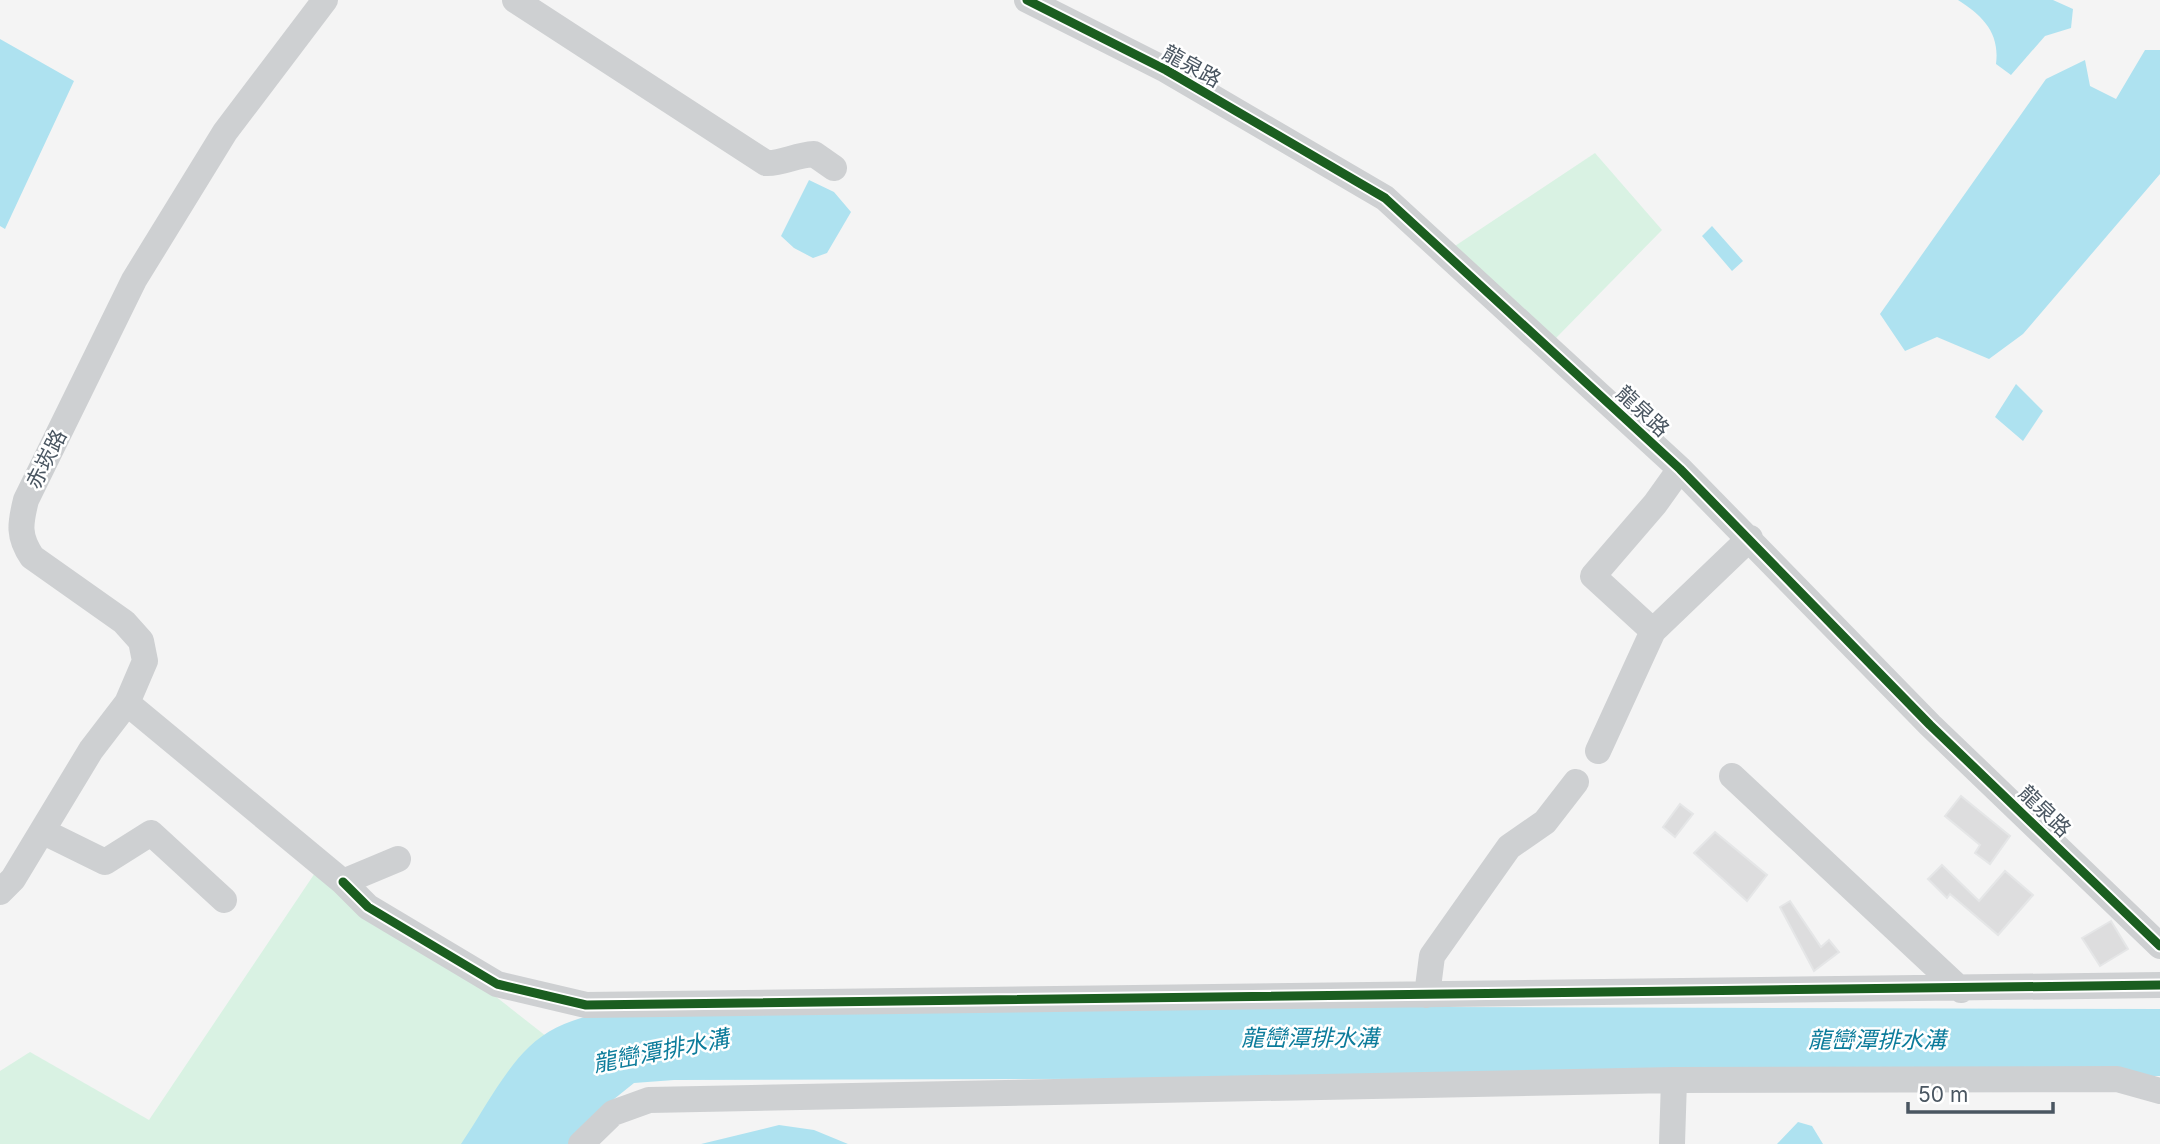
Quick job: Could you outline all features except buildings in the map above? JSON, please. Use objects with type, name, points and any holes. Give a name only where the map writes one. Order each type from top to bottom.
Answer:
[{"type":"street","name":"赤崁路","points":[[0,892],[13,879],[44,832],[91,750],[127,703],[145,661],[141,640],[124,622],[32,558],[23,543],[19,528],[26,500],[134,280],[225,132],[326,0]]},
{"type":"street","points":[[516,0],[766,163],[777,164],[792,155],[814,154],[834,168]]},
{"type":"street","name":"龍泉路","points":[[1027,0],[1166,71],[1385,198],[1680,469],[1930,725],[2160,946]]},
{"type":"street","points":[[1653,631],[1592,576],[1656,504],[1680,469]]},
{"type":"street","points":[[1598,751],[1653,631],[1750,538]]},
{"type":"street","points":[[127,703],[343,882],[368,907],[497,984],[586,1005],[1961,990],[2160,985]]},
{"type":"street","points":[[1732,776],[1961,990]]},
{"type":"street","points":[[1427,995],[1432,956],[1509,848],[1545,822],[1576,782]]},
{"type":"street","points":[[44,832],[105,862],[151,833],[223,900]]},
{"type":"street","points":[[343,882],[398,859]]},
{"type":"street","points":[[581,1144],[613,1113],[649,1100],[1674,1080],[2117,1079],[2160,1091]]},
{"type":"street","points":[[1672,1144],[1674,1080]]},
{"type":"green space","points":[[1595,153],[1662,230],[1556,338],[1452,248]]},
{"type":"green space","points":[[323,861],[551,1040],[478,1144],[0,1144],[0,1071],[30,1052],[149,1120]]},
{"type":"water","points":[[1958,0],[2053,0],[2073,9],[2071,28],[2045,36],[2011,75],[1996,64],[1995,43],[1988,26]]},
{"type":"water","points":[[0,39],[74,81],[5,229],[0,226]]},
{"type":"water","points":[[2145,50],[2160,50],[2160,174],[2023,334],[1989,359],[1937,337],[1905,351],[1880,314],[2046,79],[2085,60],[2090,86],[2116,99]]},
{"type":"water","points":[[809,180],[834,192],[851,212],[827,253],[813,258],[794,248],[781,236]]},
{"type":"water","points":[[1712,226],[1743,261],[1732,271],[1702,236]]},
{"type":"water","points":[[2016,384],[2043,411],[2023,441],[1995,417]]},
{"type":"water","name":"龍巒潭排水溝","points":[[691,1005],[2160,1009],[2160,1076],[674,1080],[634,1083],[593,1116],[574,1144],[461,1144],[520,1056],[546,1034],[564,1024],[605,1012]]},
{"type":"water","points":[[1798,1122],[1812,1126],[1823,1144],[1777,1144]]},
{"type":"water","points":[[779,1125],[814,1130],[848,1144],[701,1144]]},
{"type":"cycle path","points":[[1027,0],[1166,70],[1385,198],[1680,469],[1930,725],[2160,946]]},
{"type":"cycle path","points":[[343,882],[368,907],[497,984],[586,1005],[2160,985]]}]
